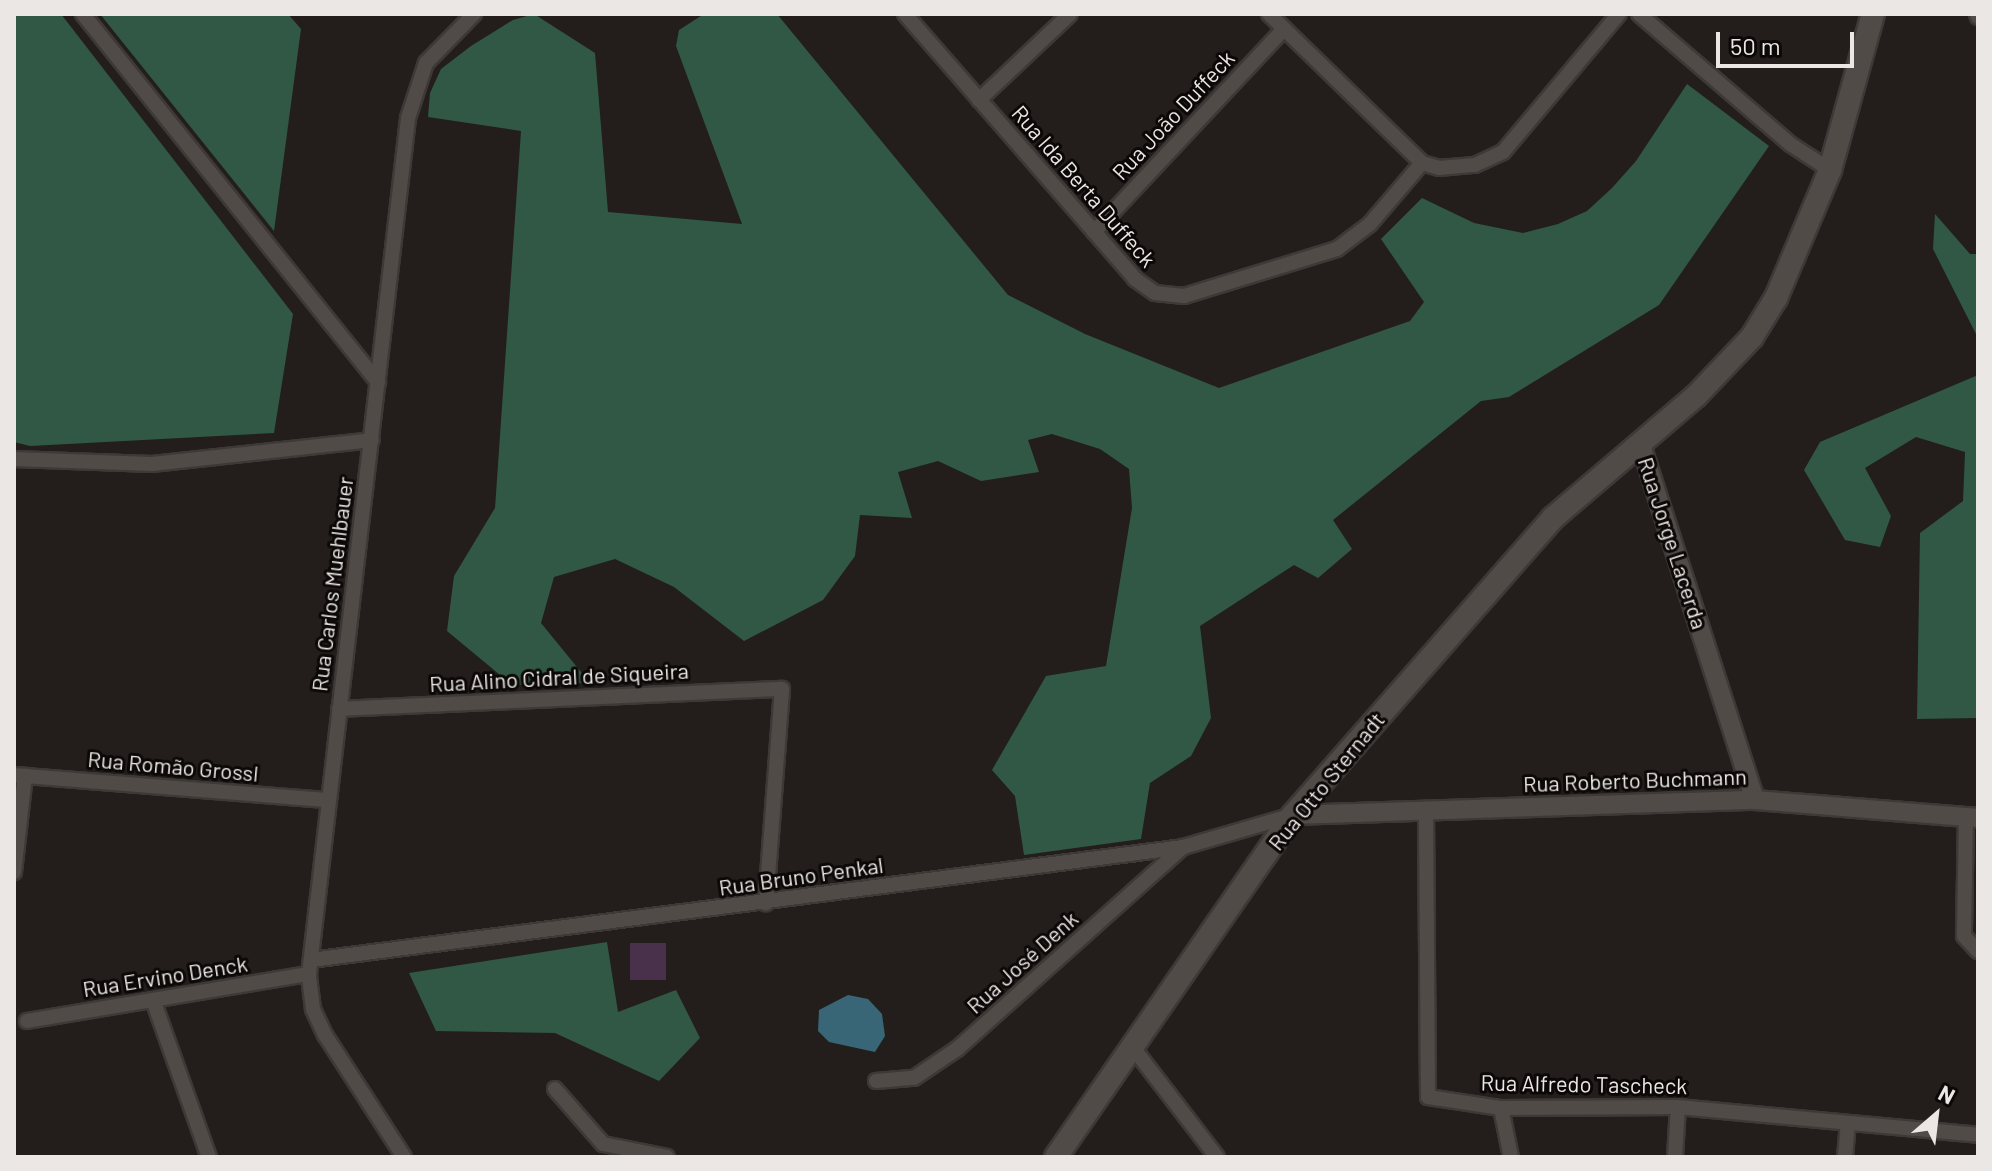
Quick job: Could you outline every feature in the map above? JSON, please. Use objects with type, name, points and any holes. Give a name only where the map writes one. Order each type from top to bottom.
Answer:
[{"type":"main road","name":"Rua Jorge Lacerda","points":[[1640,442],[1696,396],[1752,337],[1776,298],[1830,170],[1873,14]]},
{"type":"main road","name":"Rua Otto Sternadt","points":[[1056,1157],[1293,815],[1527,546],[1580,492],[1640,442]]},
{"type":"street","points":[[83,14],[378,382]]},
{"type":"street","name":"Rua Carlos Muehlbauer","points":[[404,1157],[325,1035],[313,1009],[310,967],[411,100],[426,63],[474,14]]},
{"type":"street","name":"Rua Ida Berta Duffeck","points":[[905,14],[1143,286],[1169,297],[1184,296],[1337,249],[1370,224],[1422,163]]},
{"type":"street","points":[[979,100],[1070,14]]},
{"type":"street","points":[[1269,14],[1422,163],[1459,168],[1503,152],[1619,14]]},
{"type":"street","points":[[1639,14],[1790,144],[1830,170]]},
{"type":"street","name":"Rua João Duffeck","points":[[1094,232],[1284,29]]},
{"type":"street","points":[[14,459],[152,464],[372,440]]},
{"type":"street","name":"Rua Jorge Lacerda","points":[[1640,442],[1755,800]]},
{"type":"street","name":"Rua Alino Cidral de Siqueira","points":[[339,709],[782,689],[766,903]]},
{"type":"street","points":[[14,872],[20,775]]},
{"type":"street","name":"Rua Romão Grossl","points":[[20,775],[328,800]]},
{"type":"street","name":"Rua Roberto Buchmann","points":[[1293,815],[1755,800],[1972,818]]},
{"type":"street","name":"Rua Alfredo Tascheck","points":[[1426,811],[1428,1097],[1501,1108],[1678,1107],[1978,1135]]},
{"type":"street","name":"Rua Bruno Penkal","points":[[310,967],[1183,847],[1293,815]]},
{"type":"street","points":[[1972,818],[1964,936],[1978,951]]},
{"type":"street","name":"Rua José Denk","points":[[876,1081],[914,1078],[948,1055],[1183,847]]},
{"type":"street","name":"Rua Ervino Denck","points":[[27,1021],[153,1000],[310,967]]},
{"type":"street","points":[[153,1000],[209,1157]]},
{"type":"street","points":[[1131,1045],[1217,1157]]},
{"type":"street","points":[[555,1089],[602,1150],[667,1157]]},
{"type":"street","points":[[1675,1157],[1678,1107]]},
{"type":"street","points":[[1501,1108],[1511,1157]]},
{"type":"street","points":[[1845,1157],[1848,1125]]},
{"type":"green space","points":[[14,14],[61,14],[293,314],[274,433],[30,446],[14,442]]},
{"type":"green space","points":[[100,14],[288,14],[301,29],[274,231]]},
{"type":"green space","points":[[534,14],[595,53],[608,212],[742,224],[676,46],[679,30],[704,14],[777,14],[1008,295],[1085,334],[1219,388],[1410,321],[1424,302],[1381,239],[1422,198],[1474,223],[1523,233],[1558,224],[1587,211],[1612,188],[1636,161],[1687,84],[1769,146],[1659,305],[1509,397],[1481,401],[1333,520],[1352,549],[1318,578],[1294,565],[1200,626],[1211,718],[1191,756],[1150,783],[1141,839],[1024,855],[1015,796],[992,770],[1046,676],[1106,666],[1132,508],[1129,469],[1100,449],[1052,434],[1028,440],[1039,472],[981,481],[938,461],[898,472],[912,518],[860,515],[855,556],[823,600],[744,641],[674,587],[615,559],[554,577],[541,623],[590,683],[512,685],[447,631],[454,576],[495,508],[521,131],[428,117],[430,93],[441,69],[471,46],[513,20]]},
{"type":"green space","points":[[1935,214],[1970,254],[1978,254],[1978,338],[1933,249]]},
{"type":"green space","points":[[1978,375],[1978,718],[1917,719],[1920,533],[1963,501],[1965,452],[1916,437],[1865,468],[1891,516],[1880,547],[1845,540],[1804,470],[1820,442]]},
{"type":"green space","points":[[607,942],[618,1012],[676,990],[700,1038],[659,1081],[555,1033],[436,1031],[409,973]]},
{"type":"water","points":[[848,995],[868,999],[882,1014],[885,1036],[875,1052],[829,1042],[818,1031],[819,1010]]},
{"type":"building","points":[[630,943],[666,943],[666,980],[630,980]]}]
